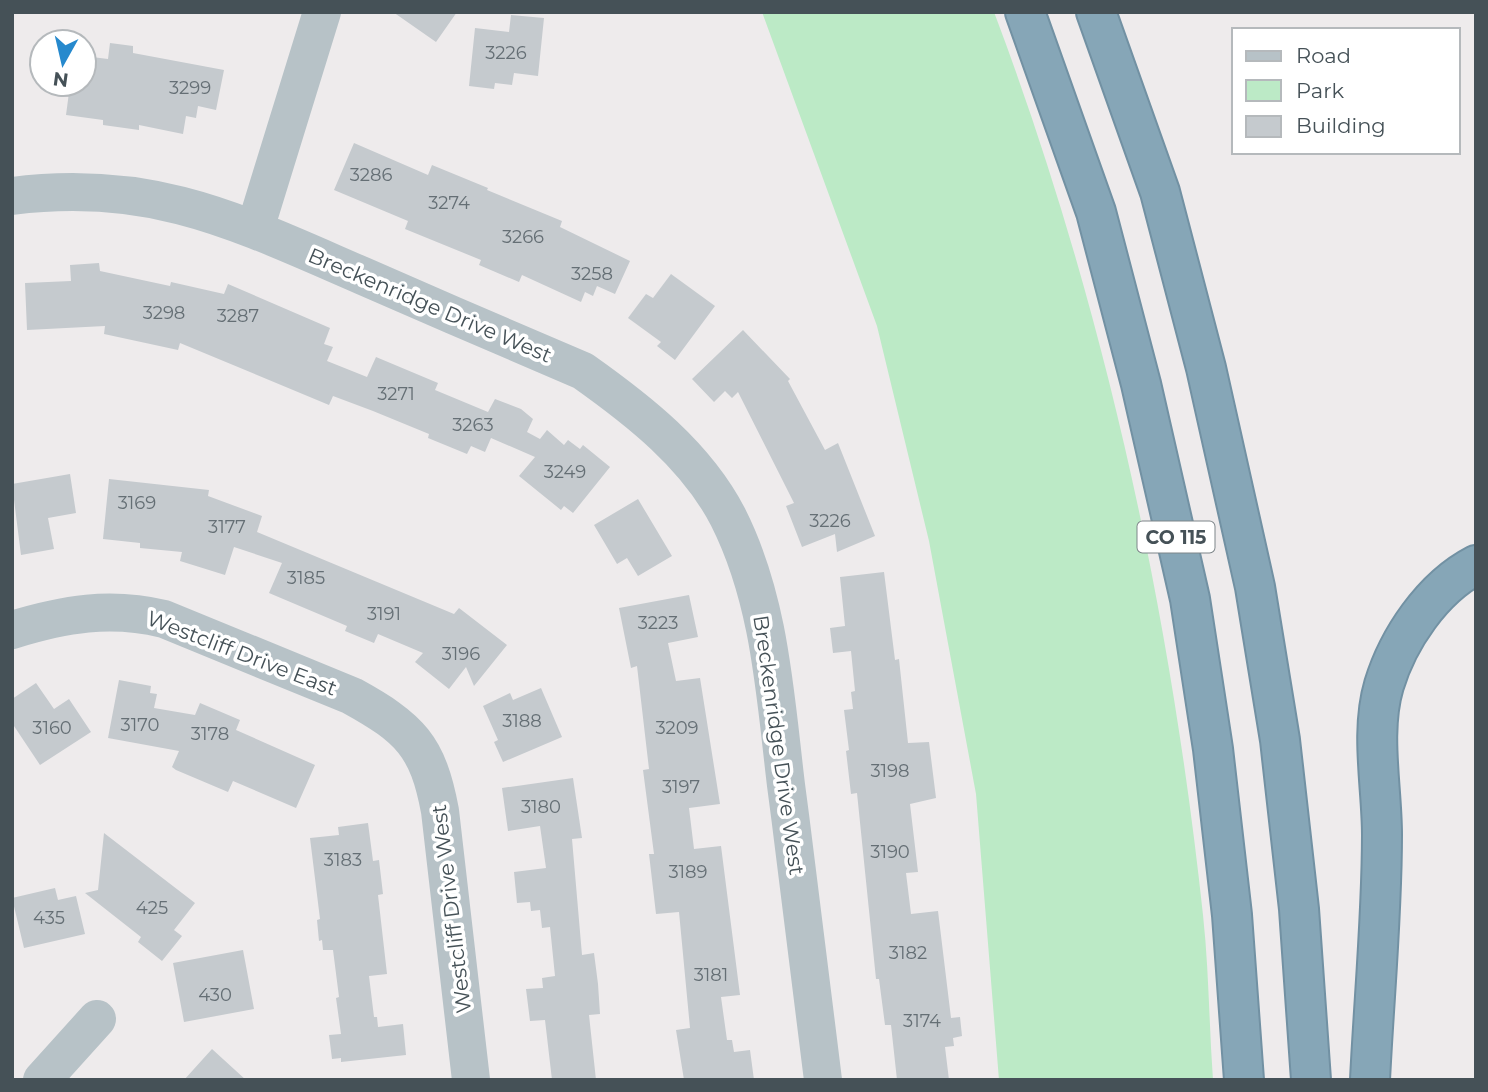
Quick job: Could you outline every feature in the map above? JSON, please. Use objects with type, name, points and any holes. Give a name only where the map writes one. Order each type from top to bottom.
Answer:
[{"type":"highway","name":"CO 115","points":[[1025,12],[1096,212],[1141,384],[1190,599],[1213,750],[1233,915],[1244,1080]]},
{"type":"highway","name":"CO 115","points":[[1096,12],[1160,192],[1206,368],[1255,587],[1280,740],[1299,909],[1311,1080]]},
{"type":"highway","points":[[1370,1080],[1382,836],[1379,729],[1384,686],[1402,645],[1428,603],[1462,572],[1476,565]]},
{"type":"street","points":[[255,229],[322,12]]},
{"type":"street","name":"Breckenridge Drive West","points":[[12,196],[81,190],[125,193],[167,200],[255,229],[583,372],[622,398],[661,433],[706,484],[727,515],[746,559],[769,644],[823,1080]]},
{"type":"street","name":"Westcliff Drive East","points":[[12,630],[74,613],[136,612],[164,619],[352,696],[377,710],[418,742]]},
{"type":"street","name":"Westcliff Drive West","points":[[418,742],[435,783],[440,811],[471,1080]]},
{"type":"street","points":[[42,1080],[97,1019]]},
{"type":"green space","points":[[762,12],[994,12],[1033,121],[1068,232],[1127,457],[1151,571],[1189,800],[1207,956],[1213,1080],[999,1080],[976,794],[929,541],[877,326]]},
{"type":"building","points":[[393,12],[457,12],[436,42]]},
{"type":"building","points":[[511,15],[544,18],[538,76],[514,73],[512,85],[495,83],[494,89],[469,86],[475,28],[509,32]]},
{"type":"building","points":[[110,43],[133,46],[133,53],[224,70],[216,110],[198,106],[196,118],[186,116],[183,134],[139,125],[139,130],[103,125],[103,120],[66,115],[68,98],[98,98],[98,58],[108,59]]},
{"type":"building","points":[[354,143],[428,175],[432,165],[562,221],[560,227],[630,261],[615,294],[597,286],[593,296],[585,292],[581,302],[522,275],[519,282],[479,265],[481,260],[405,229],[408,221],[334,190]]},
{"type":"building","points":[[99,263],[100,271],[170,286],[171,282],[224,294],[228,284],[330,328],[324,344],[333,347],[327,361],[367,377],[376,357],[438,383],[435,390],[488,412],[495,399],[521,409],[533,419],[527,432],[540,439],[547,430],[564,445],[568,440],[580,449],[583,445],[610,467],[573,513],[564,506],[561,510],[519,476],[535,457],[491,438],[485,452],[471,446],[467,454],[428,438],[429,434],[373,411],[333,396],[329,405],[180,343],[178,350],[104,334],[105,326],[27,330],[25,283],[71,281],[70,265]]},
{"type":"building","points":[[671,274],[715,306],[675,360],[657,346],[661,342],[628,318],[646,294],[653,298]]},
{"type":"building","points":[[743,330],[790,379],[788,381],[825,450],[838,443],[875,536],[837,552],[835,534],[802,547],[786,506],[794,503],[738,392],[732,398],[725,391],[714,402],[692,379]]},
{"type":"building","points":[[70,474],[76,513],[48,518],[54,549],[21,555],[12,484]]},
{"type":"building","points":[[109,479],[209,490],[208,496],[262,516],[257,532],[454,614],[459,608],[507,645],[474,686],[466,667],[449,689],[415,662],[423,653],[378,634],[374,643],[345,631],[347,626],[269,593],[282,563],[234,547],[225,575],[180,561],[182,552],[140,548],[140,543],[103,539]]},
{"type":"building","points":[[638,499],[672,556],[638,576],[627,558],[617,564],[594,525]]},
{"type":"building","points":[[884,572],[895,660],[899,659],[908,743],[929,742],[936,798],[910,804],[918,872],[906,873],[911,914],[938,911],[951,1018],[960,1017],[962,1036],[953,1038],[954,1046],[945,1047],[949,1080],[897,1080],[891,1025],[885,1025],[879,979],[876,979],[857,793],[851,794],[844,710],[853,709],[851,692],[855,691],[851,651],[833,653],[830,628],[845,626],[840,577]]},
{"type":"building","points":[[689,595],[698,637],[668,643],[676,681],[700,678],[720,804],[689,808],[694,849],[721,846],[740,995],[721,997],[727,1040],[732,1040],[734,1052],[750,1050],[754,1080],[684,1080],[676,1030],[690,1028],[679,912],[656,914],[649,854],[654,854],[643,770],[649,769],[637,666],[631,668],[619,608]]},
{"type":"building","points":[[119,680],[151,686],[150,693],[157,694],[154,708],[195,715],[200,703],[240,720],[236,730],[315,765],[296,808],[233,781],[228,792],[176,770],[172,767],[179,751],[108,738]]},
{"type":"building","points":[[36,683],[54,709],[69,699],[91,732],[40,765],[12,723],[12,699]]},
{"type":"building","points":[[541,688],[562,737],[503,762],[494,742],[498,740],[483,706],[510,693],[513,700]]},
{"type":"building","points":[[573,778],[582,838],[572,839],[582,955],[594,953],[598,984],[600,1014],[589,1015],[596,1080],[552,1080],[545,1020],[530,1021],[526,989],[543,988],[542,978],[555,976],[550,927],[542,928],[540,910],[531,911],[530,902],[517,903],[514,872],[546,868],[540,826],[508,831],[502,788]]},
{"type":"building","points":[[368,823],[373,861],[379,860],[383,894],[378,895],[387,974],[369,976],[374,1017],[377,1017],[378,1027],[403,1024],[406,1055],[341,1062],[341,1058],[332,1059],[329,1035],[341,1034],[336,998],[339,997],[333,950],[323,950],[322,940],[319,941],[317,920],[320,919],[310,838],[339,835],[338,827]]},
{"type":"building","points":[[104,833],[195,903],[174,930],[182,936],[162,961],[138,942],[141,937],[85,893],[98,890]]},
{"type":"building","points":[[55,888],[58,900],[76,896],[85,934],[24,948],[12,898]]},
{"type":"building","points":[[243,950],[254,1009],[184,1022],[173,963]]},
{"type":"building","points":[[212,1049],[246,1080],[184,1080]]}]
